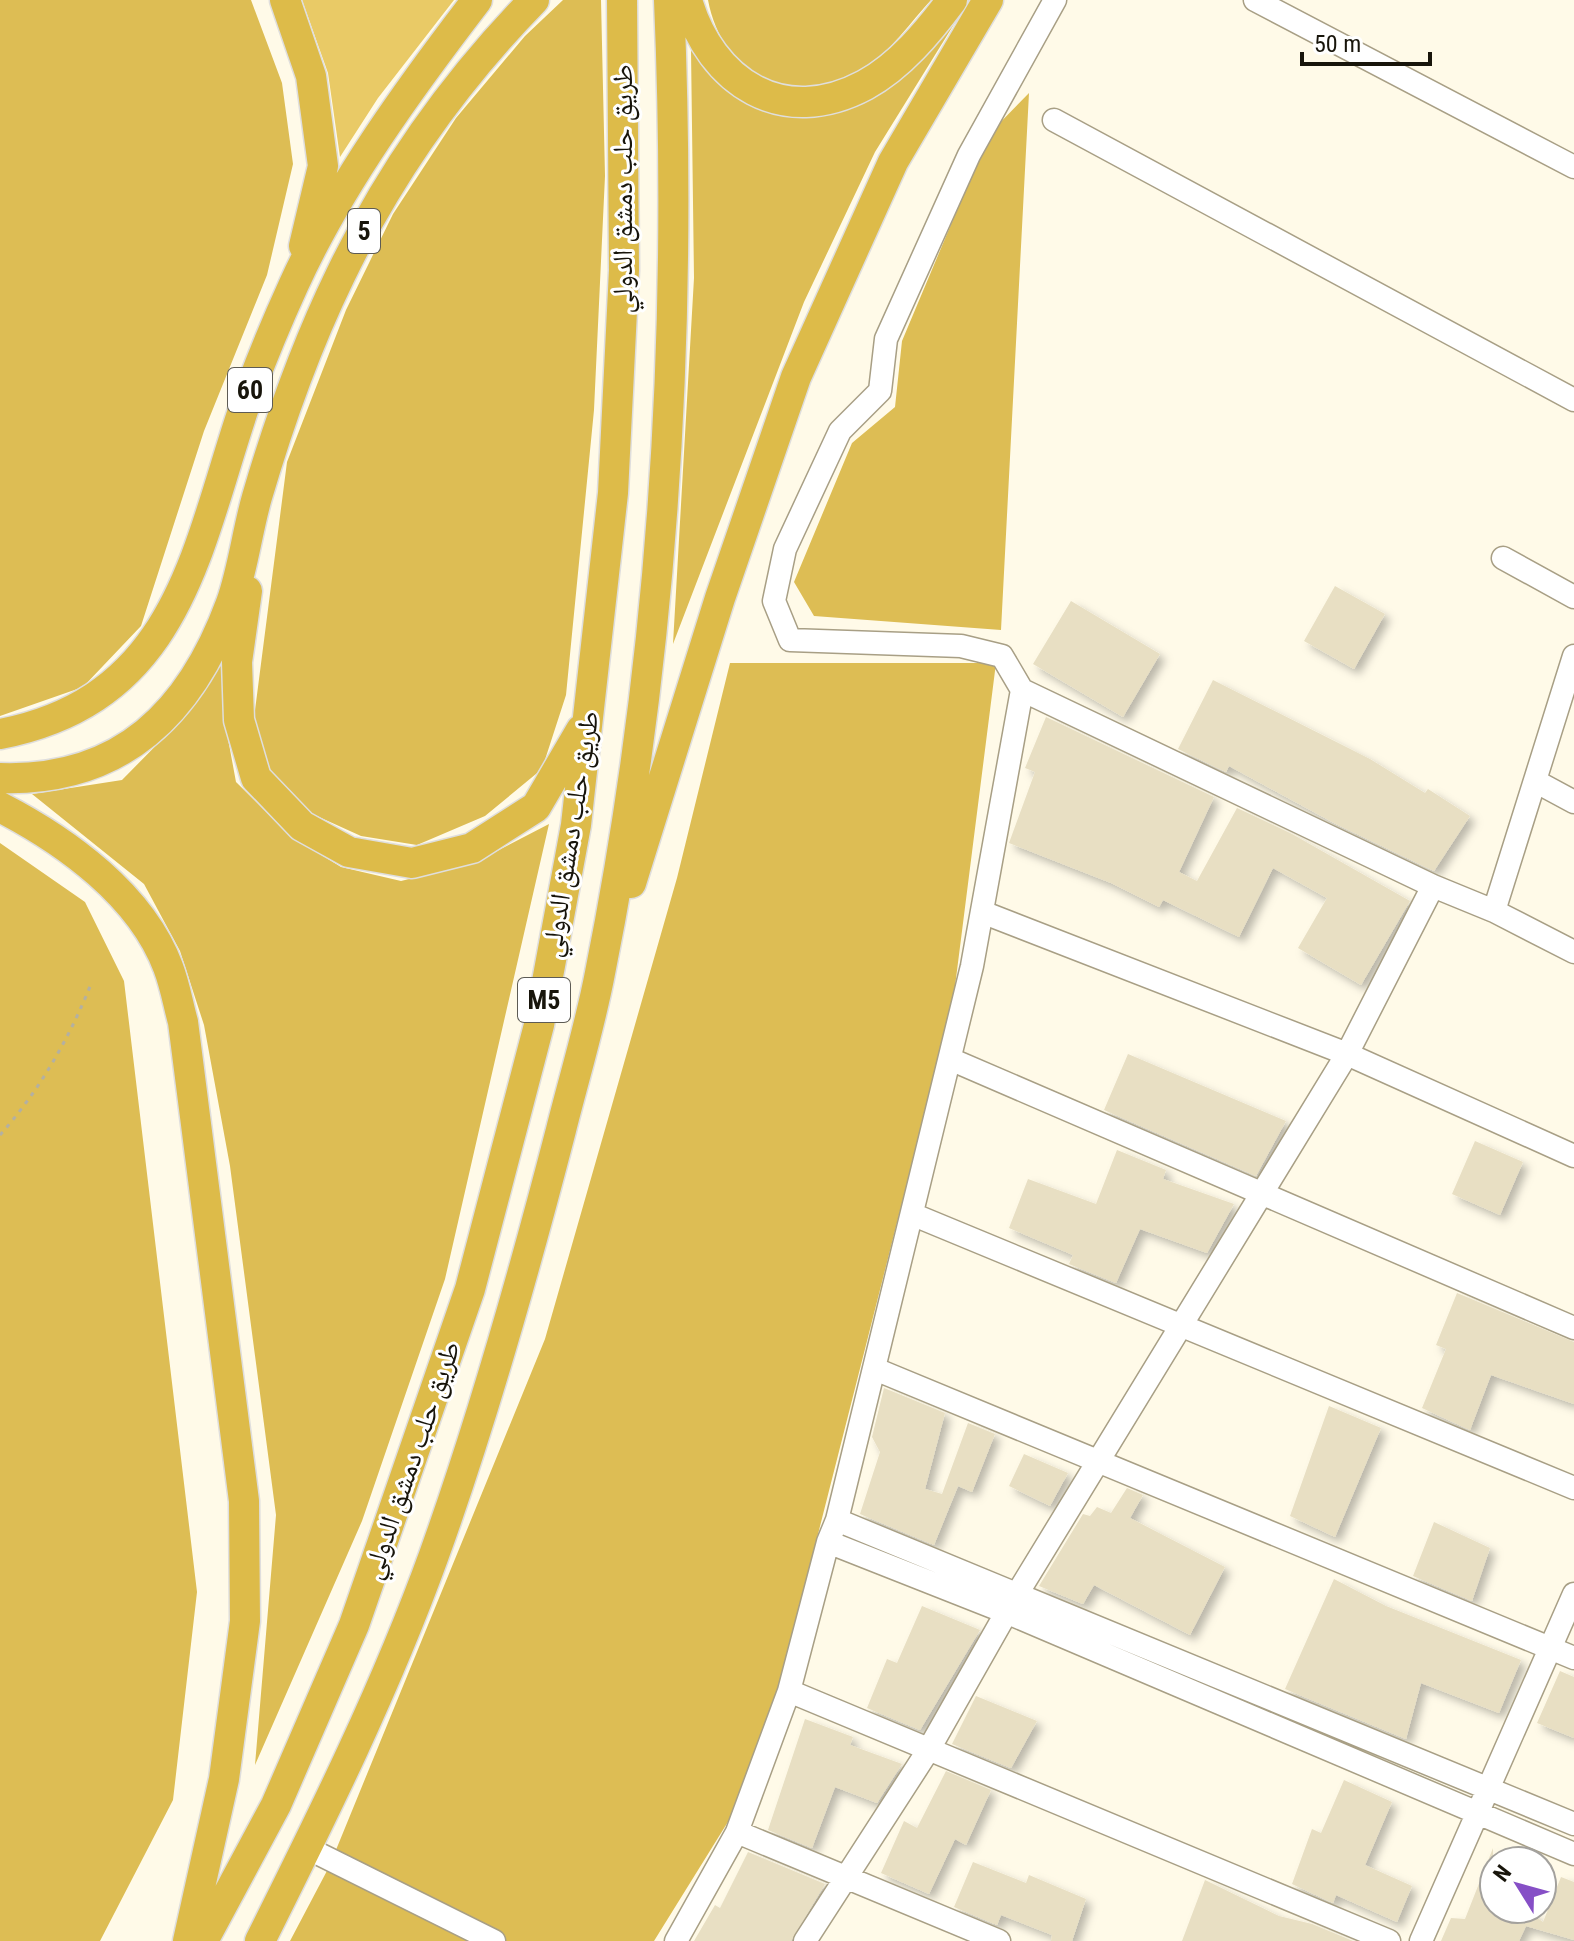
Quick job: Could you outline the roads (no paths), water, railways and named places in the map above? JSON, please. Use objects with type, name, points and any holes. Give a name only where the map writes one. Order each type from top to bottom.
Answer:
[{"type":"highway","points":[[285,0],[311,76],[323,166],[295,282]]},
{"type":"highway","name":"60","points":[[0,734],[74,710],[121,676],[163,627],[197,562],[250,390],[295,282],[363,162],[416,79],[477,0]]},
{"type":"highway","name":"5","points":[[257,498],[290,394],[340,276],[405,159],[479,56],[534,0]]},
{"type":"highway","name":"طريق حلب دمشق الدولي","points":[[203,1941],[276,1805],[354,1625],[470,1289],[539,1025],[576,825],[613,493],[624,270],[622,0]]},
{"type":"highway","name":"طريق حلب دمشق الدولي","points":[[260,1941],[334,1794],[433,1557],[524,1273],[600,976],[634,775],[671,387],[673,90],[669,0]]},
{"type":"highway","points":[[687,0],[695,27],[710,53],[749,88],[790,101],[816,102],[842,96],[868,84],[894,64],[952,0]]},
{"type":"highway","points":[[600,976],[669,769],[720,598],[796,377],[893,162],[988,0]]},
{"type":"highway","points":[[257,498],[237,662],[239,720],[256,778],[302,826],[349,852],[412,863],[472,848],[536,807],[589,716]]},
{"type":"highway","points":[[0,778],[75,773],[126,750],[172,709],[212,650],[232,600],[257,498]]},
{"type":"highway","points":[[0,807],[48,831],[100,872],[135,912],[168,966],[183,1022],[244,1501],[245,1621],[224,1779],[188,1941]]},
{"type":"street","points":[[1055,0],[969,155],[886,339],[880,391],[840,431],[785,549],[774,601],[790,640],[961,646],[1002,656],[1022,690],[1433,886],[1494,911],[1574,952]]},
{"type":"street","points":[[1255,0],[1574,167]]},
{"type":"street","points":[[1054,120],[1574,400]]},
{"type":"street","points":[[1503,558],[1574,597]]},
{"type":"street","points":[[1494,911],[1574,656]]},
{"type":"street","points":[[676,1941],[737,1832],[789,1691],[828,1542],[837,1520],[950,1059],[982,912],[1022,690]]},
{"type":"street","points":[[1535,781],[1574,802]]},
{"type":"street","points":[[805,1941],[929,1749],[1098,1461],[1347,1054],[1433,886]]},
{"type":"street","points":[[982,912],[1347,1054],[1574,1156]]},
{"type":"street","points":[[950,1059],[1574,1328]]},
{"type":"street","points":[[914,1215],[1574,1488]]},
{"type":"street","points":[[875,1369],[1574,1658]]},
{"type":"street","points":[[837,1520],[1012,1604],[1574,1854]]},
{"type":"street","points":[[828,1542],[1012,1604],[1574,1824]]},
{"type":"street","points":[[1421,1941],[1574,1594]]},
{"type":"street","points":[[789,1691],[1389,1941]]},
{"type":"street","points":[[737,1832],[999,1941]]},
{"type":"street","points":[[307,1848],[494,1941]]}]
